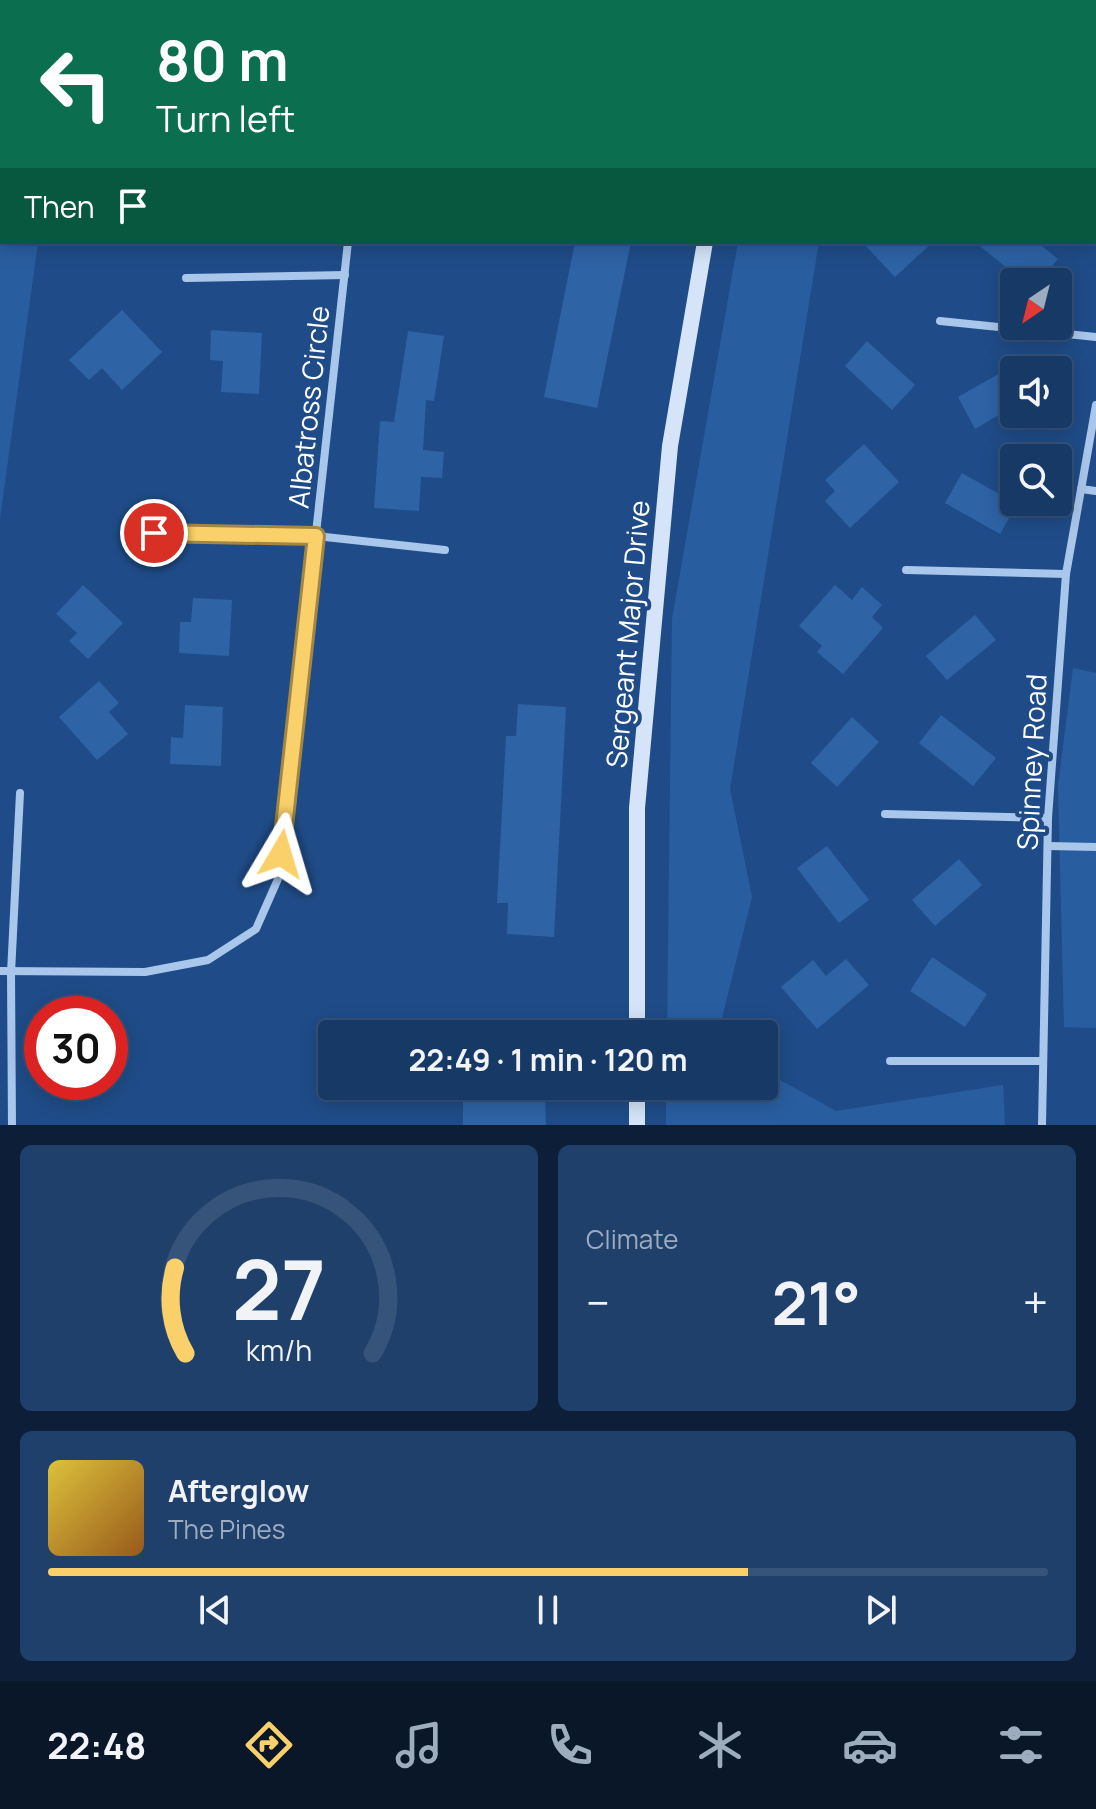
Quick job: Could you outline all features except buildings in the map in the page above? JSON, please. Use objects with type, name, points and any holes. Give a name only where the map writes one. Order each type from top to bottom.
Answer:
[{"type":"street","name":"Albatross Circle","points":[[0,971],[145,972],[208,960],[256,929],[278,879],[348,244]]},
{"type":"street","name":"Sergeant Major Drive","points":[[637,1020],[637,808],[670,446],[705,244]]},
{"type":"street","points":[[186,278],[345,275]]},
{"type":"street","points":[[940,321],[1096,337]]},
{"type":"street","name":"Spinney Road","points":[[1042,1125],[1048,818],[1066,574],[1096,405]]},
{"type":"street","points":[[1081,489],[1096,491]]},
{"type":"street","points":[[154,533],[316,536],[445,550]]},
{"type":"street","points":[[906,570],[1066,574]]},
{"type":"street","points":[[12,1125],[11,973],[20,793]]},
{"type":"street","points":[[885,814],[1048,818]]},
{"type":"street","points":[[1048,846],[1096,847]]},
{"type":"street","points":[[890,1061],[1043,1061]]},
{"type":"street","points":[[637,1100],[637,1125]]},
{"type":"shaded area","points":[[0,244],[38,244],[0,519]]},
{"type":"shaded area","points":[[738,244],[819,244],[730,789],[752,897],[721,1020],[667,1020],[672,619]]},
{"type":"shaded area","points":[[1073,668],[1096,673],[1096,1028],[1064,1027],[1058,786]]},
{"type":"shaded area","points":[[778,1079],[836,1111],[1003,1085],[1005,1125],[666,1125],[666,1100],[778,1100]]},
{"type":"route","points":[[154,533],[316,536],[281,854]]}]
